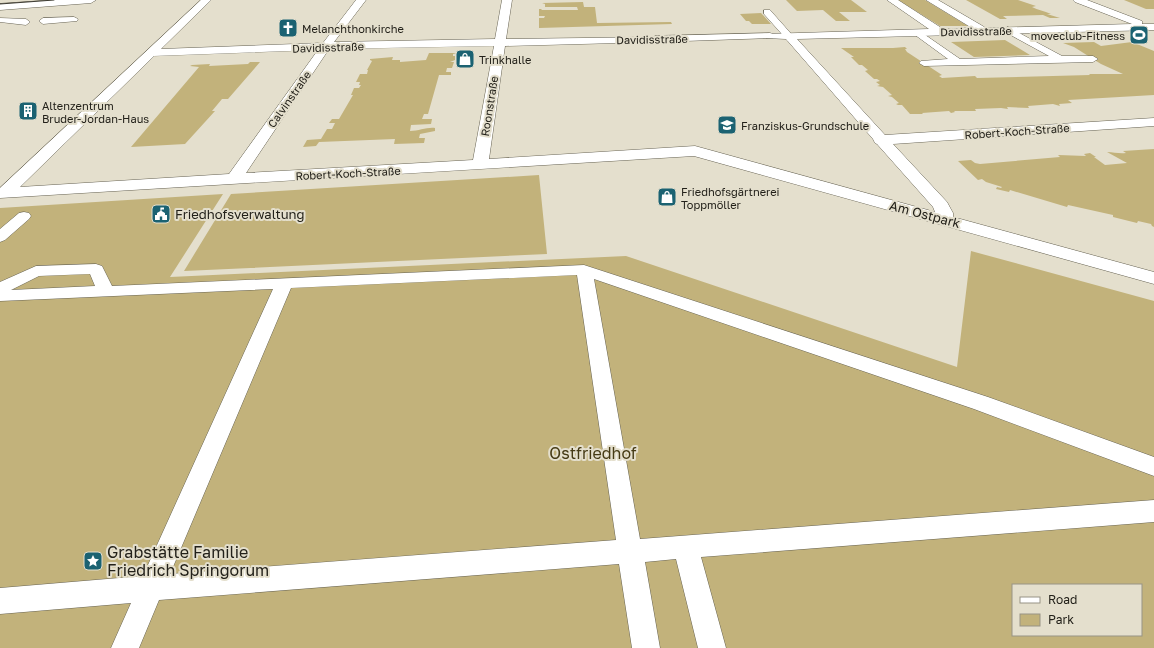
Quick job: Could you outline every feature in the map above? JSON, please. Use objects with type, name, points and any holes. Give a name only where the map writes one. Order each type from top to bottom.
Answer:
[{"type":"street","points":[[0,7],[91,0]]},
{"type":"street","points":[[2,193],[206,0]]},
{"type":"street","name":"Calvinstraße","points":[[233,180],[326,46],[361,0]]},
{"type":"street","name":"Roonstraße","points":[[480,165],[507,0]]},
{"type":"street","points":[[892,0],[941,32]]},
{"type":"street","points":[[931,0],[984,31]]},
{"type":"street","points":[[1078,0],[1152,28]]},
{"type":"street","name":"Davidisstraße","points":[[770,36],[1152,28]]},
{"type":"street","points":[[793,36],[880,140],[941,206],[944,213],[944,219]]},
{"type":"street","name":"Davidisstraße","points":[[150,53],[326,46],[655,39]]},
{"type":"street","name":"Robert-Koch-Straße","points":[[880,140],[1154,122]]},
{"type":"street","name":"Robert-Koch-Straße","points":[[2,193],[695,151]]},
{"type":"street","name":"Am Ostpark","points":[[695,151],[1154,278]]},
{"type":"lane","points":[[767,12],[793,36]]},
{"type":"lane","points":[[0,20],[26,22]]},
{"type":"lane","points":[[43,21],[74,20]]},
{"type":"lane","points":[[1008,30],[1060,59]]},
{"type":"lane","points":[[915,32],[958,62]]},
{"type":"lane","name":"Davidisstraße","points":[[655,39],[770,36]]},
{"type":"lane","points":[[924,63],[1093,59]]},
{"type":"lane","points":[[0,237],[24,216]]},
{"type":"lane","points":[[0,289],[36,271],[96,269],[106,292]]},
{"type":"lane","points":[[584,270],[646,648]]},
{"type":"lane","points":[[0,296],[584,270],[981,403],[1154,467]]},
{"type":"lane","points":[[125,648],[284,284]]},
{"type":"lane","points":[[0,601],[1154,511]]},
{"type":"lane","points":[[686,548],[712,648]]},
{"type":"green space","points":[[786,0],[851,0],[867,12],[839,12],[850,21],[836,21],[823,10],[797,11]]},
{"type":"green space","points":[[898,0],[925,0],[968,26],[940,26]]},
{"type":"green space","points":[[966,0],[1018,0],[1036,6],[1032,7],[1060,18],[1050,18],[1043,15],[1003,16],[1007,19],[1000,19]]},
{"type":"green space","points":[[1124,0],[1154,0],[1154,9],[1146,9]]},
{"type":"green space","points":[[583,2],[584,7],[595,7],[597,23],[671,22],[672,24],[539,28],[539,18],[544,18],[545,16],[539,16],[539,9],[578,10],[577,7],[545,7],[545,4],[542,3]]},
{"type":"green space","points":[[761,13],[771,24],[752,24],[749,21],[746,21],[740,14]]},
{"type":"green space","points":[[1005,40],[1030,55],[974,57],[951,42]]},
{"type":"green space","points":[[1094,42],[1101,46],[1132,42],[1154,51],[1154,95],[1068,100],[1072,103],[1059,104],[1060,106],[1053,104],[1028,106],[1029,108],[1007,107],[1008,109],[975,109],[976,111],[954,111],[955,112],[951,113],[949,111],[910,114],[902,105],[896,104],[899,103],[892,97],[888,96],[892,95],[883,87],[877,86],[880,85],[876,82],[880,81],[874,79],[865,71],[868,70],[862,65],[859,65],[851,57],[854,57],[841,48],[905,47],[907,52],[942,75],[939,76],[942,78],[975,76],[977,78],[1123,74],[1101,64],[1074,47],[1063,43]]},
{"type":"green space","points":[[429,53],[457,53],[453,54],[453,56],[455,56],[455,60],[450,62],[454,62],[452,68],[447,68],[446,72],[451,72],[451,75],[439,75],[428,114],[424,114],[422,119],[432,119],[431,124],[411,125],[410,131],[435,128],[435,131],[420,134],[419,138],[425,138],[424,143],[394,144],[395,139],[319,142],[316,146],[303,147],[307,140],[321,139],[327,129],[332,129],[335,123],[329,123],[332,119],[339,119],[353,95],[351,95],[354,88],[359,88],[361,85],[359,85],[360,82],[356,82],[360,74],[367,74],[367,70],[372,61],[370,59],[393,57],[392,60],[400,60],[400,62],[426,60]]},
{"type":"green space","points":[[250,62],[260,62],[228,99],[222,99],[212,111],[215,111],[185,144],[131,147],[199,67],[190,66],[210,64],[209,66],[248,64]]},
{"type":"green space","points":[[1154,149],[1154,227],[1151,224],[1138,221],[1137,223],[1113,217],[1113,215],[1068,205],[1067,207],[1010,190],[1009,192],[996,189],[997,187],[1002,187],[986,182],[982,179],[978,180],[958,161],[971,160],[980,164],[1060,157],[1058,155],[1086,156],[1084,154],[1090,153],[1105,165],[1127,163],[1107,152],[1126,153],[1123,151]]},
{"type":"green space","points":[[539,175],[547,254],[184,271],[231,194]]},
{"type":"green space","name":"Ostfriedhof","points":[[223,194],[170,277],[626,256],[957,367],[971,251],[1154,301],[1154,648],[0,648],[0,208]]},
{"type":"tram line","points":[[0,4],[54,0]]},
{"type":"place","name":"Melanchthonkirche","points":[[288,28]]},
{"type":"place","name":"moveclub-Fitness","points":[[1139,35]]},
{"type":"place","name":"Trinkhalle","points":[[465,59]]},
{"type":"place","name":"Altenzentrum Bruder-Jordan-Haus","points":[[28,111]]},
{"type":"place","name":"Franziskus-Grundschule","points":[[727,125]]},
{"type":"place","name":"Friedhofsgärtnerei Toppmöller","points":[[667,197]]},
{"type":"place","name":"Friedhofsverwaltung","points":[[161,214]]},
{"type":"place","name":"Grabstätte Familie Friedrich Springorum","points":[[93,561]]}]
